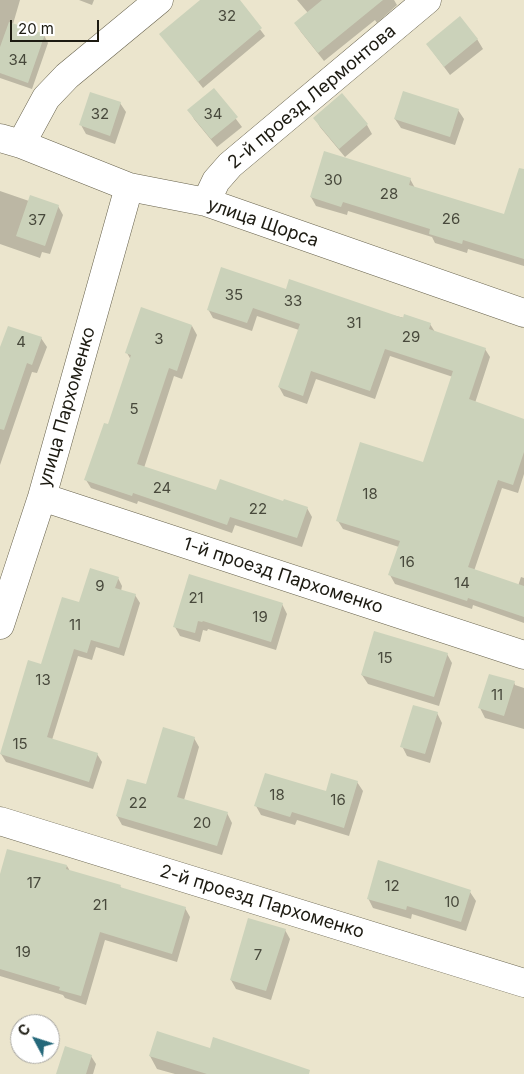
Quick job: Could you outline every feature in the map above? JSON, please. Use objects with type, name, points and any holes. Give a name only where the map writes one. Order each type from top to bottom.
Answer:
[{"type":"street","points":[[10,141],[67,76],[159,0]]},
{"type":"street","name":"2-й проезд Лермонтова","points":[[206,202],[216,181],[230,165],[427,0]]},
{"type":"street","name":"улица Щорса","points":[[10,141],[129,187],[206,202],[524,313]]},
{"type":"street","name":"улица Пархоменко","points":[[0,625],[42,497],[129,187]]},
{"type":"street","name":"1-й проезд Пархоменко","points":[[42,497],[524,655]]},
{"type":"street","name":"2-й проезд Пархоменко","points":[[0,821],[524,983]]},
{"type":"building","points":[[200,0],[240,0],[262,28],[198,82],[159,34]]},
{"type":"building","points":[[322,0],[383,0],[318,53],[294,23]]},
{"type":"building","points":[[460,16],[478,39],[444,67],[426,44]]},
{"type":"building","points":[[9,22],[45,34],[28,83],[0,73],[0,47]]},
{"type":"building","points":[[214,88],[238,117],[211,139],[187,110]]},
{"type":"building","points":[[403,91],[459,109],[450,137],[394,119]]},
{"type":"building","points":[[90,92],[121,102],[110,136],[79,125]]},
{"type":"building","points":[[342,93],[368,124],[339,149],[313,118]]},
{"type":"building","points":[[324,151],[411,178],[409,185],[504,214],[519,168],[524,169],[524,259],[463,240],[462,244],[429,234],[430,229],[343,202],[341,207],[310,197]]},
{"type":"building","points":[[30,195],[59,205],[45,246],[16,236]]},
{"type":"building","points":[[221,267],[286,289],[289,279],[403,318],[404,314],[431,323],[429,329],[486,348],[469,399],[524,419],[524,452],[513,485],[498,480],[468,567],[524,586],[524,617],[468,598],[467,601],[388,575],[400,541],[336,521],[360,442],[423,462],[453,371],[385,349],[370,391],[311,371],[303,396],[278,387],[300,324],[253,308],[247,323],[207,310]]},
{"type":"building","points":[[141,307],[192,325],[177,371],[169,368],[137,464],[216,490],[220,479],[283,501],[284,499],[308,507],[297,538],[230,517],[227,525],[133,493],[132,496],[84,480],[104,423],[108,424],[131,355],[125,353]]},
{"type":"building","points":[[8,326],[42,337],[32,365],[27,363],[4,430],[0,429],[0,347]]},
{"type":"building","points":[[90,568],[119,577],[115,588],[136,594],[119,648],[91,640],[87,653],[74,649],[47,737],[98,753],[89,782],[0,754],[28,660],[41,664],[62,597],[79,602]]},
{"type":"building","points":[[189,574],[283,603],[271,642],[203,621],[198,621],[195,633],[173,627]]},
{"type":"building","points":[[374,631],[448,653],[434,697],[361,675]]},
{"type":"building","points":[[489,674],[515,681],[504,716],[478,708]]},
{"type":"building","points":[[413,705],[438,712],[425,754],[400,747]]},
{"type":"building","points":[[163,727],[195,737],[177,797],[228,812],[217,846],[116,816],[127,779],[146,784]]},
{"type":"building","points":[[265,773],[326,791],[331,773],[358,781],[344,828],[292,812],[290,817],[254,806]]},
{"type":"building","points":[[7,849],[67,865],[66,869],[186,907],[172,954],[100,932],[81,996],[59,990],[60,987],[0,969],[0,874]]},
{"type":"building","points":[[378,860],[471,890],[461,922],[407,906],[406,910],[367,899]]},
{"type":"building","points":[[248,918],[286,929],[266,991],[230,980]]},
{"type":"building","points":[[157,1031],[210,1048],[213,1037],[310,1070],[309,1074],[207,1074],[149,1056]]},
{"type":"building","points":[[65,1046],[92,1055],[86,1074],[56,1074]]}]
